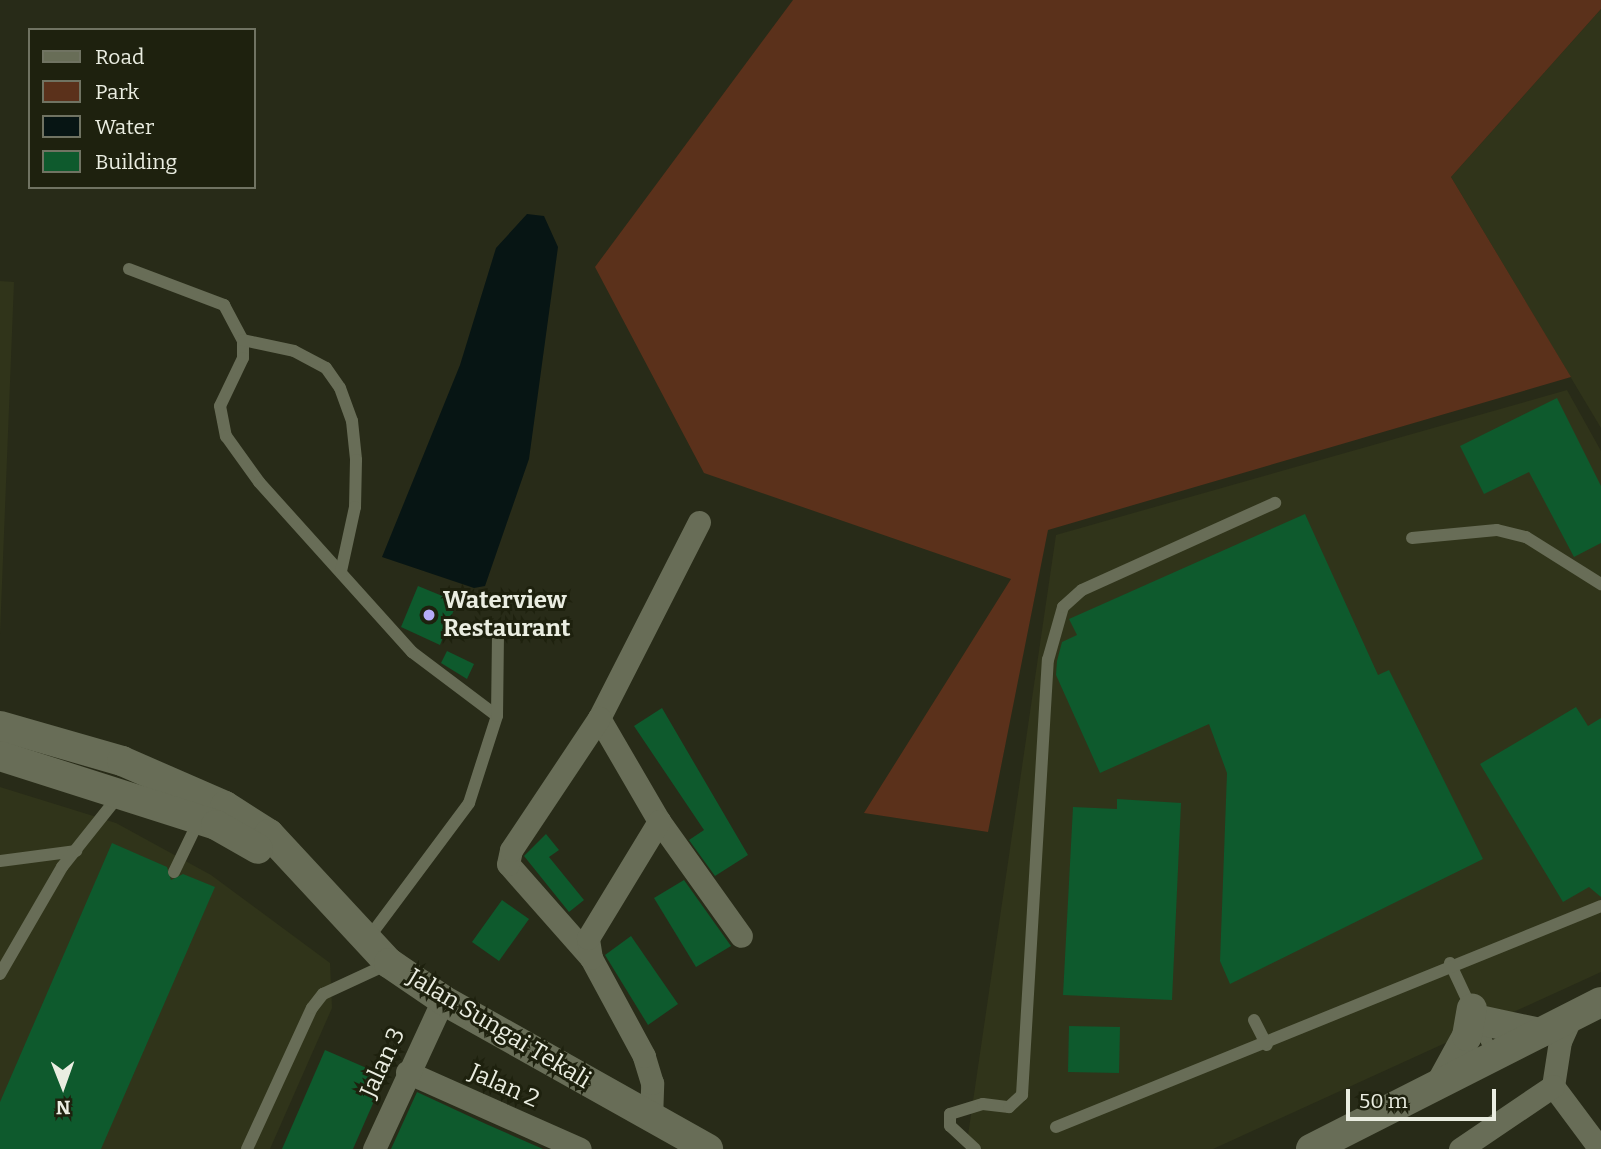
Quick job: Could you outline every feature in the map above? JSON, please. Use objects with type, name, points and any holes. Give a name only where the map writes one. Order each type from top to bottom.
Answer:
[{"type":"street","points":[[652,1119],[652,1083],[644,1056],[591,958],[508,864],[511,850],[598,718],[699,522]]},
{"type":"street","points":[[598,718],[659,821],[741,936]]},
{"type":"street","name":"Jalan Sungai Tekali","points":[[0,726],[122,761],[225,806],[269,834],[364,943],[389,963],[443,1000],[708,1149]]},
{"type":"street","name":"Jalan Sungai Tekali","points":[[0,756],[199,819],[311,882]]},
{"type":"street","points":[[591,958],[588,938],[594,922],[659,821]]},
{"type":"street","name":"Jalan 3","points":[[374,1149],[407,1072],[443,1000]]},
{"type":"street","points":[[1311,1149],[1601,1002]]},
{"type":"street","points":[[1443,1080],[1468,1036],[1475,1014],[1540,1033]]},
{"type":"street","points":[[1570,1019],[1560,1041],[1553,1086],[1600,1149]]},
{"type":"street","name":"Jalan 2","points":[[407,1072],[580,1149]]},
{"type":"street","points":[[1460,1149],[1553,1086]]},
{"type":"lane","points":[[129,269],[224,305],[243,340],[243,358],[219,406],[226,436],[259,482],[412,652],[497,716]]},
{"type":"lane","points":[[243,340],[294,351],[326,368],[340,388],[352,421],[356,460],[355,507],[341,571]]},
{"type":"lane","points":[[975,1149],[950,1126],[950,1114],[983,1104],[1009,1107],[1022,1095],[1048,660],[1063,607],[1082,590],[1275,503]]},
{"type":"lane","points":[[1412,538],[1497,530],[1526,537],[1601,584]]},
{"type":"lane","points":[[364,943],[463,814],[489,753],[497,716],[498,638]]},
{"type":"lane","points":[[0,974],[76,851],[120,793]]},
{"type":"lane","points":[[174,872],[199,819]]},
{"type":"lane","points":[[0,861],[76,851]]},
{"type":"lane","points":[[1056,1127],[1266,1045],[1450,964],[1601,906]]},
{"type":"lane","points":[[247,1149],[312,1007],[323,994],[389,963]]},
{"type":"lane","points":[[1450,964],[1493,1055]]},
{"type":"lane","points":[[1254,1020],[1266,1045]]},
{"type":"shaded area","points":[[1601,9],[1601,428],[1451,177]]},
{"type":"shaded area","points":[[0,281],[14,282],[0,634]]},
{"type":"shaded area","points":[[1567,390],[1601,451],[1601,972],[1213,1149],[966,1149],[1056,535]]},
{"type":"shaded area","points":[[0,787],[116,823],[211,875],[330,963],[332,1008],[270,1149],[0,1149]]},
{"type":"green space","points":[[793,0],[1601,0],[1601,9],[1451,177],[1571,377],[1048,530],[988,832],[864,813],[1011,579],[704,473],[595,267]]},
{"type":"water","points":[[527,214],[544,216],[558,247],[529,459],[485,586],[474,588],[382,557],[460,365],[496,248]]},
{"type":"building","points":[[1557,398],[1601,486],[1601,543],[1574,557],[1529,472],[1484,494],[1460,446]]},
{"type":"building","points":[[1305,514],[1378,675],[1389,670],[1483,859],[1230,984],[1220,961],[1227,773],[1209,724],[1100,773],[1056,675],[1057,661],[1062,642],[1077,635],[1069,619]]},
{"type":"building","name":"Waterview Restaurant","points":[[418,586],[457,602],[440,645],[401,627]]},
{"type":"building","points":[[447,651],[474,664],[467,679],[441,663]]},
{"type":"building","points":[[1576,707],[1588,726],[1601,718],[1601,897],[1589,887],[1563,902],[1480,764]]},
{"type":"building","points":[[662,708],[748,855],[715,876],[689,840],[704,830],[634,726]]},
{"type":"building","points":[[1117,799],[1181,803],[1172,1000],[1063,995],[1073,807],[1117,809]]},
{"type":"building","points":[[546,834],[559,850],[549,857],[584,900],[569,912],[524,856]]},
{"type":"building","points":[[112,843],[167,867],[171,880],[183,874],[215,887],[101,1149],[0,1149],[0,1102]]},
{"type":"building","points":[[684,880],[731,946],[696,967],[654,898]]},
{"type":"building","points":[[502,900],[529,919],[499,961],[472,942]]},
{"type":"building","points":[[631,936],[678,1004],[648,1025],[605,955]]},
{"type":"building","points":[[1069,1026],[1120,1027],[1119,1073],[1068,1072]]},
{"type":"building","points":[[325,1050],[385,1076],[353,1149],[282,1149]]},
{"type":"building","points":[[417,1092],[486,1124],[543,1149],[391,1149]]},
{"type":"place","name":"Waterview Restaurant","points":[[429,615]]}]
